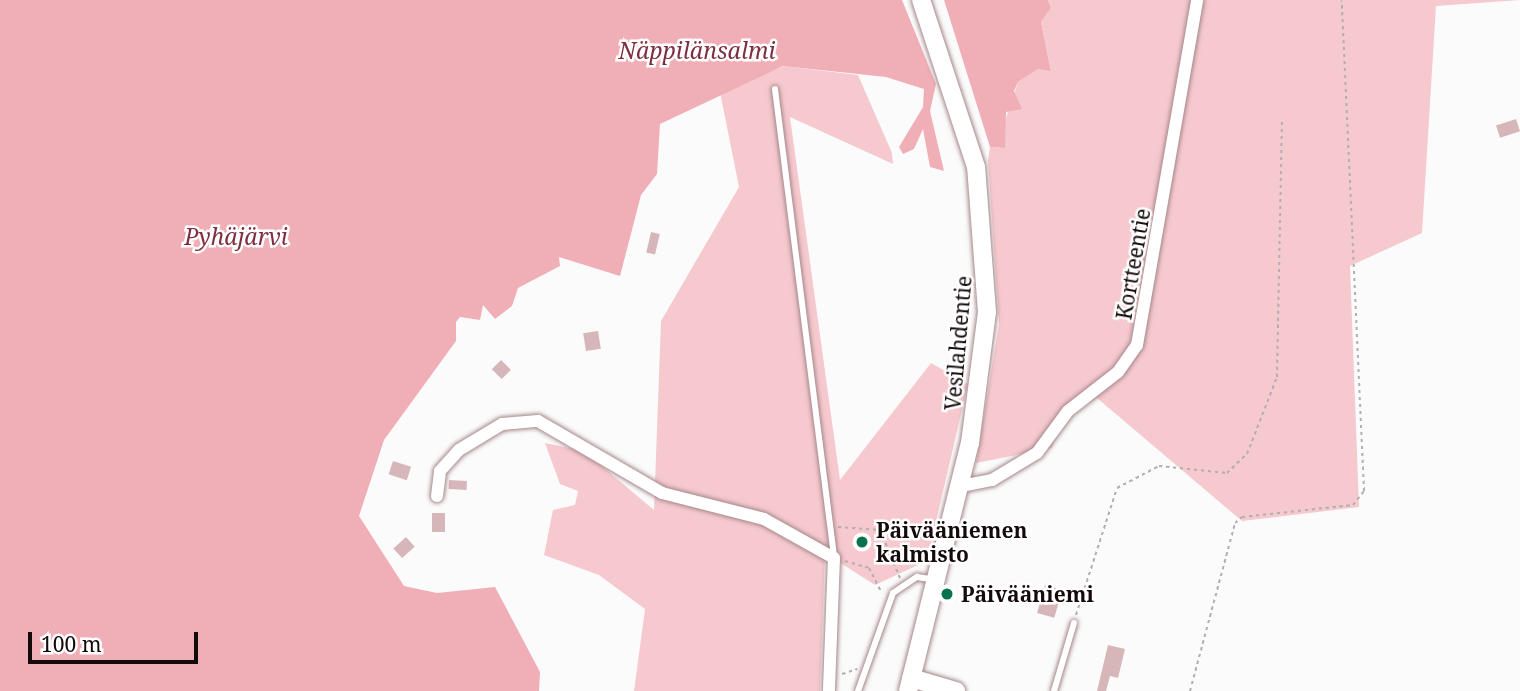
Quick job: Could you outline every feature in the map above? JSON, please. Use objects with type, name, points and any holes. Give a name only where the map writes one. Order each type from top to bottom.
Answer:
[{"type":"main road","name":"Vesilahdentie","points":[[909,684],[961,486],[980,390],[986,259],[966,123],[921,0]]},
{"type":"main road","points":[[909,684],[956,691]]},
{"type":"street","name":"Kortteentie","points":[[961,486],[992,480],[1037,453],[1068,411],[1118,372],[1137,345],[1197,0]]},
{"type":"street","points":[[437,496],[440,471],[460,450],[502,424],[538,421],[643,484],[698,506],[745,511],[834,558],[829,691]]},
{"type":"lane","points":[[775,89],[833,528],[834,558]]},
{"type":"lane","points":[[858,691],[890,601],[901,583],[936,580]]},
{"type":"lane","points":[[1054,691],[1074,622]]},
{"type":"path","points":[[1189,691],[1235,523],[1242,517],[1353,505],[1364,491],[1342,0]]},
{"type":"path","points":[[1074,622],[1117,488],[1159,466],[1227,473],[1247,454],[1277,377],[1282,118]]},
{"type":"path","points":[[833,528],[880,530],[901,583]]},
{"type":"path","points":[[834,558],[869,568],[890,601]]},
{"type":"path","points":[[831,677],[866,670]]},
{"type":"shaded area","points":[[1048,0],[1520,0],[1436,6],[1422,233],[1350,266],[1359,507],[1242,521],[1097,398],[1062,418],[1052,448],[976,463],[999,324],[988,160],[990,147],[1005,148],[1003,127],[1018,82],[1038,69],[1051,70],[1041,22],[1051,8]]},
{"type":"shaded area","points":[[784,66],[858,75],[892,153],[893,164],[790,117],[840,480],[931,363],[968,384],[930,547],[918,565],[875,585],[825,553],[820,691],[634,691],[645,609],[599,575],[544,555],[553,510],[575,505],[578,491],[560,484],[545,443],[584,451],[654,510],[661,321],[739,187],[720,92]]},
{"type":"water","name":"Pyhäjärvi","points":[[0,0],[902,0],[936,84],[930,111],[944,171],[930,167],[923,129],[914,149],[903,154],[899,147],[923,107],[924,89],[886,77],[783,66],[660,124],[657,174],[641,195],[620,276],[559,257],[560,266],[518,288],[512,306],[495,319],[483,305],[480,320],[460,317],[456,322],[456,341],[384,440],[359,516],[404,586],[437,593],[495,587],[540,672],[539,691],[0,691]]},
{"type":"water","points":[[944,0],[1048,0],[1051,8],[1041,22],[1051,71],[1038,69],[1018,82],[1014,91],[1022,109],[1006,112],[1005,148],[990,147]]},
{"type":"building","points":[[1516,119],[1520,131],[1500,138],[1496,125]]},
{"type":"building","points":[[651,232],[660,234],[655,254],[646,252]]},
{"type":"building","points":[[598,331],[601,349],[586,351],[583,333]]},
{"type":"building","points":[[501,360],[511,370],[502,379],[492,369]]},
{"type":"building","points":[[393,461],[411,467],[407,480],[389,474]]},
{"type":"building","points":[[449,480],[467,481],[467,490],[449,489]]},
{"type":"building","points":[[432,513],[445,513],[445,532],[432,532]]},
{"type":"building","points":[[406,537],[415,547],[402,558],[393,548]]},
{"type":"building","points":[[1045,585],[1062,590],[1054,618],[1037,613]]},
{"type":"building","points":[[1108,645],[1125,649],[1118,678],[1110,676],[1106,691],[1097,691]]},
{"type":"place","name":"Päivääniemen kalmisto","points":[[862,542]]},
{"type":"place","name":"Päivääniemi","points":[[947,594]]},
{"type":"water label","name":"Näppilänsalmi","points":[[697,50]]}]
